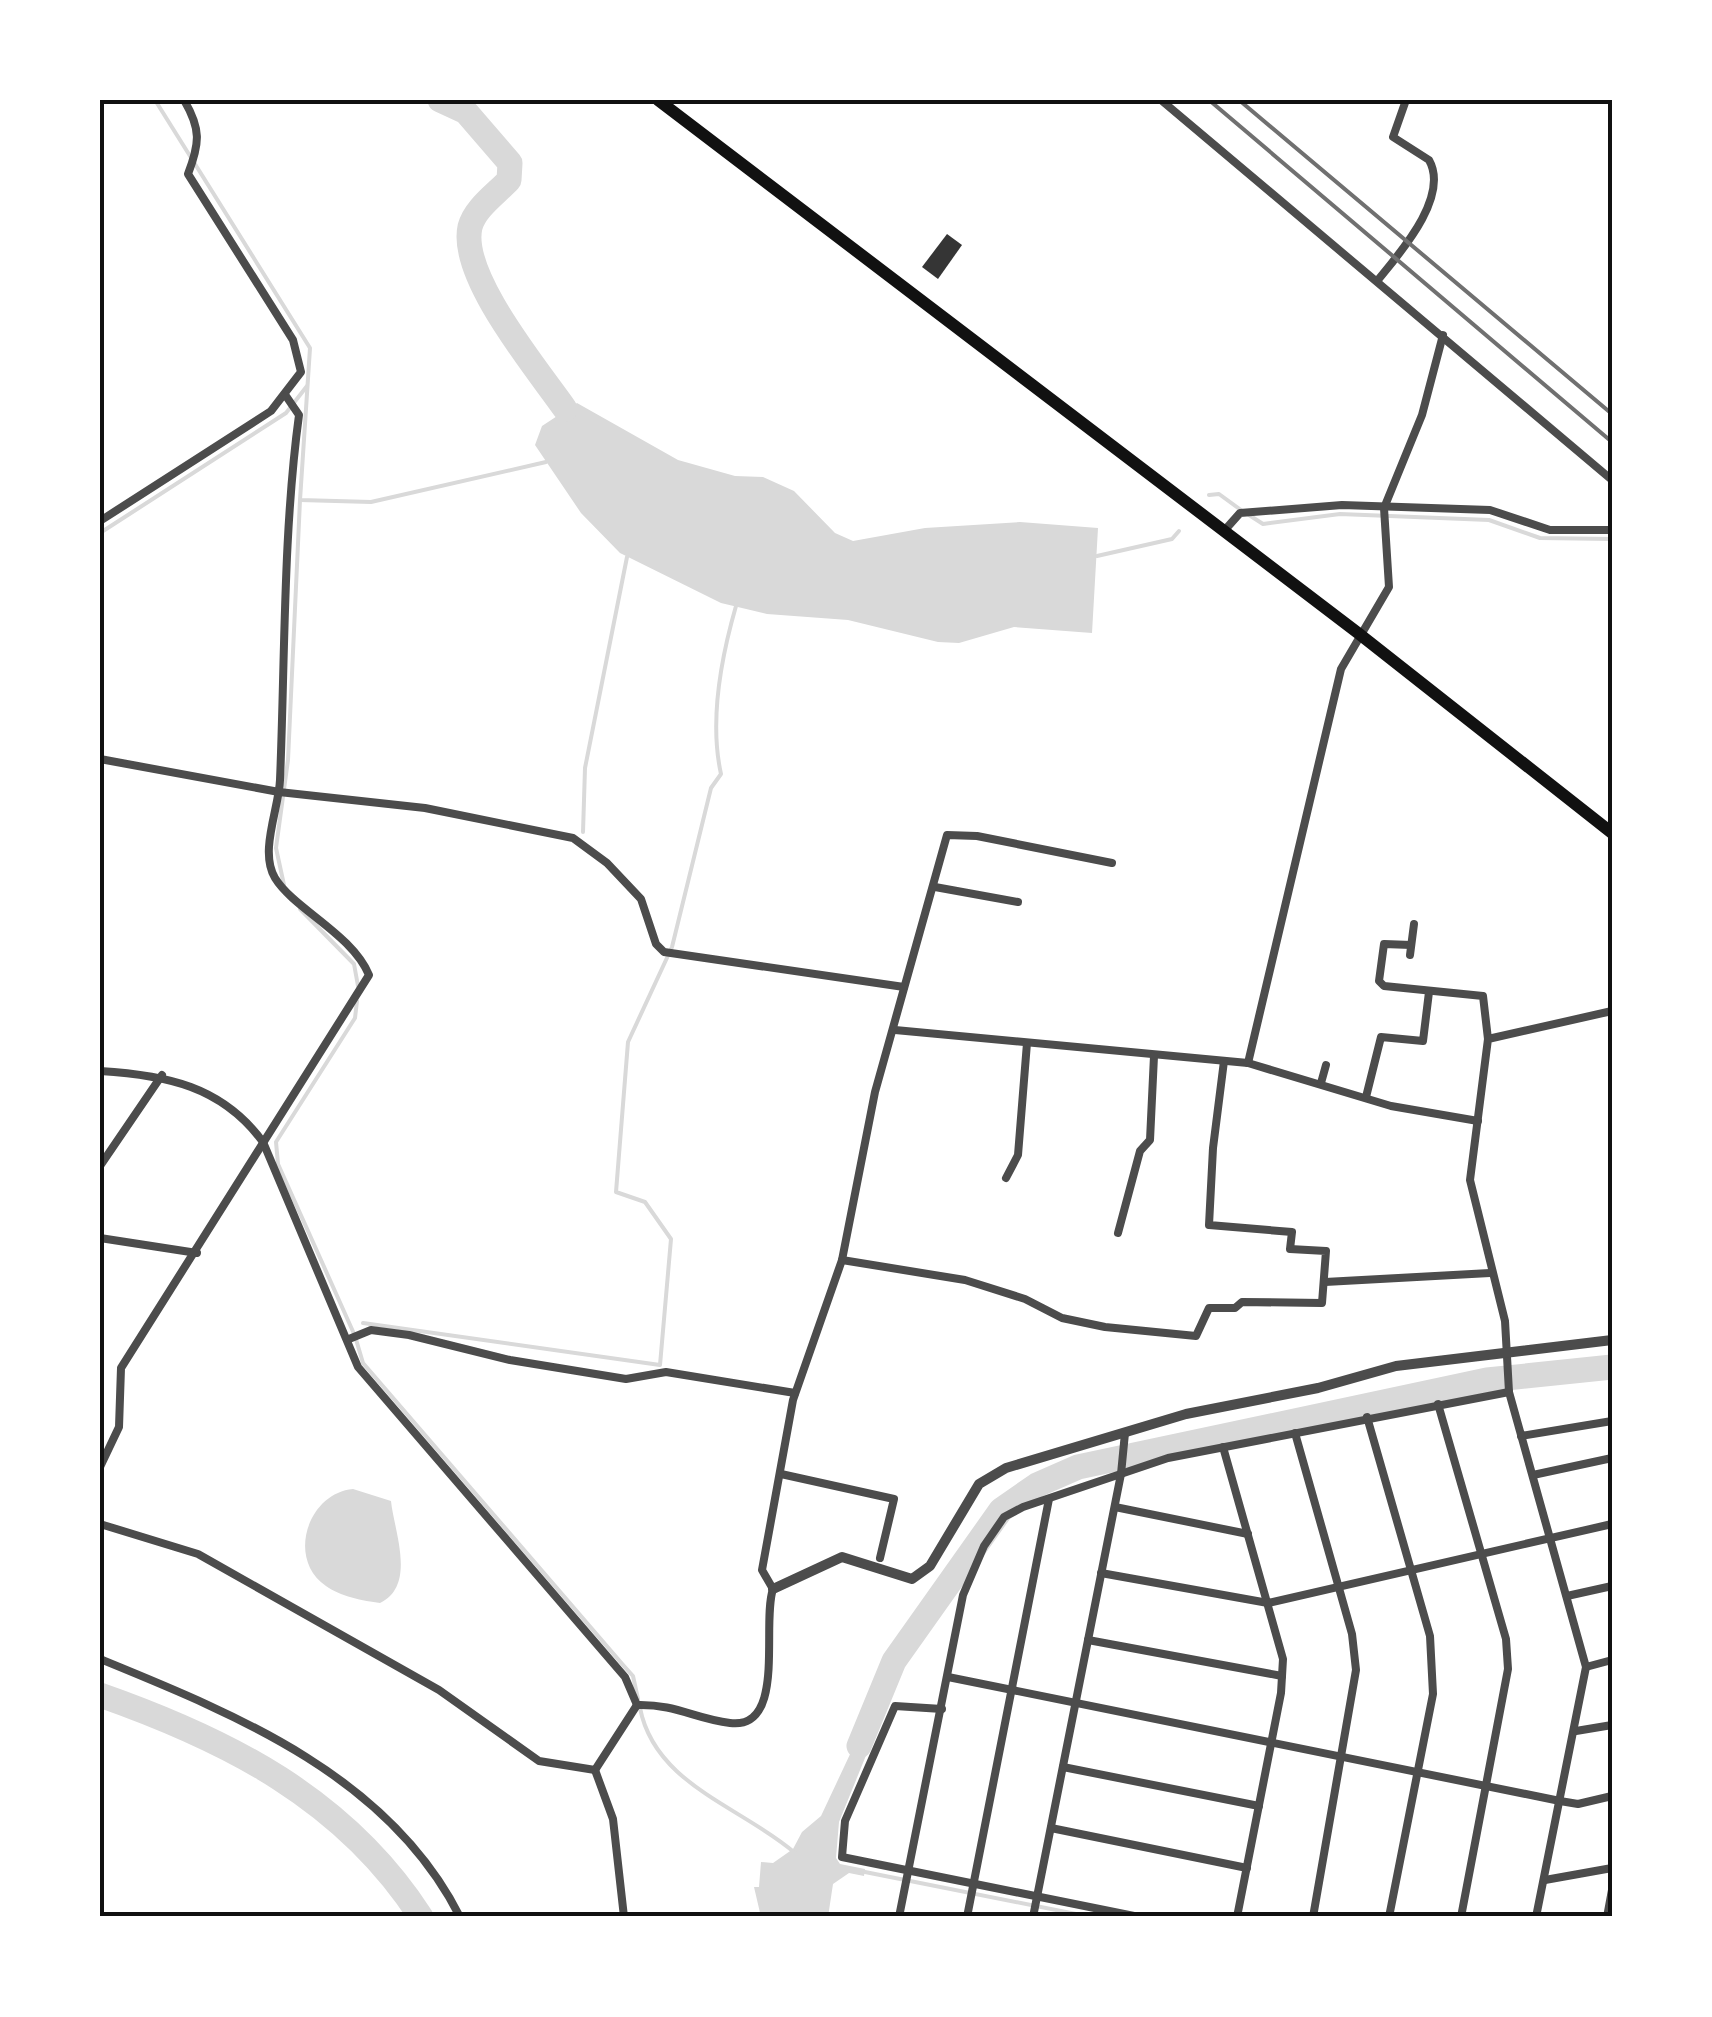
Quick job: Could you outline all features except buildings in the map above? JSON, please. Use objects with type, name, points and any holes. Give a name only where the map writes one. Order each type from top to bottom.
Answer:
[{"type":"highway","points":[[658,100],[1358,633],[1612,833]]},
{"type":"street","points":[[100,521],[272,411],[301,372],[298,350],[188,174],[200,144],[199,129],[184,100]]},
{"type":"street","points":[[1161,100],[1612,480]]},
{"type":"street","points":[[1378,280],[1419,230],[1433,173],[1429,160],[1393,137],[1406,100]]},
{"type":"street","points":[[1248,1063],[1341,668],[1358,633],[1389,588],[1384,508],[1422,415],[1443,335]]},
{"type":"street","points":[[100,1467],[118,1427],[121,1368],[369,976],[364,964],[324,922],[275,878],[269,858],[280,792],[299,415],[286,396]]},
{"type":"street","points":[[1224,531],[1240,513],[1342,504],[1490,510],[1550,530],[1612,530]]},
{"type":"street","points":[[100,760],[280,792],[425,808],[573,838],[607,863],[641,900],[656,944],[664,952],[904,987]]},
{"type":"street","points":[[637,1705],[668,1704],[729,1724],[754,1718],[768,1688],[766,1608],[772,1590],[762,1570],[795,1393],[842,1260],[875,1092],[947,836],[953,833],[1112,863]]},
{"type":"street","points":[[935,887],[1018,902]]},
{"type":"street","points":[[1414,924],[1410,950],[1384,944],[1379,981],[1384,986],[1484,996],[1488,1038],[1470,1180],[1505,1321],[1509,1392],[1586,1667],[1536,1917]]},
{"type":"street","points":[[1366,1097],[1381,1038],[1423,1041],[1429,992]]},
{"type":"street","points":[[1488,1038],[1612,1011]]},
{"type":"street","points":[[895,1030],[1248,1063],[1425,1114],[1478,1120]]},
{"type":"street","points":[[1006,1178],[1018,1154],[1027,1043]]},
{"type":"street","points":[[1118,1232],[1140,1151],[1150,1140],[1154,1056]]},
{"type":"street","points":[[842,1260],[966,1280],[1025,1299],[1062,1318],[1174,1336],[1196,1336],[1210,1308],[1235,1308],[1242,1302],[1322,1303],[1326,1251],[1290,1249],[1292,1232],[1210,1225],[1213,1148],[1224,1061]]},
{"type":"street","points":[[1321,1083],[1326,1064]]},
{"type":"street","points":[[100,1071],[162,1075],[225,1101],[264,1142],[358,1367],[625,1677],[637,1705]]},
{"type":"street","points":[[100,1166],[162,1075]]},
{"type":"street","points":[[100,1238],[196,1252]]},
{"type":"street","points":[[1326,1282],[1490,1273]]},
{"type":"street","points":[[349,1339],[371,1330],[390,1332],[510,1360],[626,1379],[666,1372],[795,1393]]},
{"type":"street","points":[[772,1590],[842,1557],[912,1579],[930,1566],[979,1484],[1006,1468],[1186,1414],[1318,1388],[1396,1366],[1612,1340]]},
{"type":"street","points":[[898,1917],[964,1595],[984,1546],[1004,1517],[1121,1474],[1223,1447],[1509,1392]]},
{"type":"street","points":[[1438,1404],[1506,1639],[1508,1669],[1461,1917]]},
{"type":"street","points":[[1367,1417],[1412,1570],[1434,1666],[1389,1917]]},
{"type":"street","points":[[1522,1436],[1612,1420]]},
{"type":"street","points":[[1033,1917],[1115,1507],[1125,1433]]},
{"type":"street","points":[[1295,1433],[1339,1587],[1356,1670],[1344,1757],[1313,1917]]},
{"type":"street","points":[[1223,1447],[1282,1660],[1272,1742],[1238,1917]]},
{"type":"street","points":[[1533,1475],[1612,1458]]},
{"type":"street","points":[[780,1474],[894,1499],[880,1558]]},
{"type":"street","points":[[967,1917],[1049,1499]]},
{"type":"street","points":[[1115,1507],[1248,1534]]},
{"type":"street","points":[[100,1524],[198,1554],[439,1690],[539,1761],[594,1770]]},
{"type":"street","points":[[1101,1574],[1268,1603],[1612,1524]]},
{"type":"street","points":[[1567,1596],[1612,1586]]},
{"type":"street","points":[[1088,1640],[1282,1676]]},
{"type":"street","points":[[100,1660],[213,1705],[336,1774],[371,1804],[420,1858],[460,1917]]},
{"type":"street","points":[[1586,1667],[1612,1660]]},
{"type":"street","points":[[948,1677],[1560,1801],[1578,1804],[1612,1796]]},
{"type":"street","points":[[594,1770],[637,1705]]},
{"type":"street","points":[[942,1709],[895,1706],[845,1821],[842,1857],[1139,1917]]},
{"type":"street","points":[[1576,1731],[1612,1726]]},
{"type":"street","points":[[1063,1766],[1260,1806]]},
{"type":"street","points":[[594,1770],[612,1819],[624,1917]]},
{"type":"street","points":[[1051,1828],[1247,1868]]},
{"type":"street","points":[[1544,1880],[1612,1868]]},
{"type":"street","points":[[1606,1917],[1612,1890]]},
{"type":"shaded area","points":[[577,403],[678,460],[735,476],[763,477],[794,491],[835,533],[853,541],[925,528],[1020,522],[1098,528],[1092,633],[1014,627],[959,643],[938,642],[848,620],[767,614],[721,603],[620,553],[581,513],[535,445],[542,426]]},
{"type":"shaded area","points":[[353,1489],[391,1501],[401,1571],[391,1595],[380,1603],[331,1590],[314,1574],[307,1560],[305,1544],[314,1514],[337,1493]]},
{"type":"shaded area","points":[[868,1716],[882,1716],[839,1822],[836,1858],[840,1864],[865,1869],[864,1876],[849,1873],[833,1884],[828,1917],[761,1917],[754,1887],[759,1887],[761,1862],[773,1863],[793,1849],[802,1832],[821,1816]]},
{"type":"waterway","points":[[155,100],[310,348],[300,500],[371,502],[546,462]]},
{"type":"waterway","points":[[440,100],[466,112],[510,163],[509,180],[473,220],[470,247],[476,271],[503,322],[565,409]]},
{"type":"waterway","points":[[100,533],[286,413],[307,386]]},
{"type":"waterway","points":[[1209,495],[1219,494],[1241,510]]},
{"type":"waterway","points":[[284,885],[276,848],[288,760],[300,500]]},
{"type":"waterway","points":[[1249,515],[1263,524],[1340,514],[1489,520],[1540,538],[1612,539]]},
{"type":"waterway","points":[[1097,556],[1172,539],[1179,531]]},
{"type":"waterway","points":[[583,832],[585,768],[627,557]]},
{"type":"waterway","points":[[363,1323],[660,1365],[671,1239],[645,1202],[616,1192],[628,1042],[672,947],[711,788],[721,774],[716,732],[718,689],[736,606]]},
{"type":"waterway","points":[[300,909],[354,964],[358,986]]},
{"type":"waterway","points":[[357,1001],[355,1018],[276,1142],[278,1164],[355,1336],[363,1363],[633,1676],[638,1699]]},
{"type":"waterway","points":[[859,1746],[894,1661],[1001,1510],[1037,1485],[1078,1467],[1487,1380],[1612,1367]]},
{"type":"waterway","points":[[100,1695],[193,1732],[280,1779],[357,1839],[391,1875],[421,1917]]},
{"type":"waterway","points":[[640,1708],[663,1757],[682,1776],[795,1853]]},
{"type":"waterway","points":[[860,1871],[1091,1917]]},
{"type":"railway","points":[[1209,100],[1612,442]]},
{"type":"railway","points":[[1239,100],[1612,414]]}]
